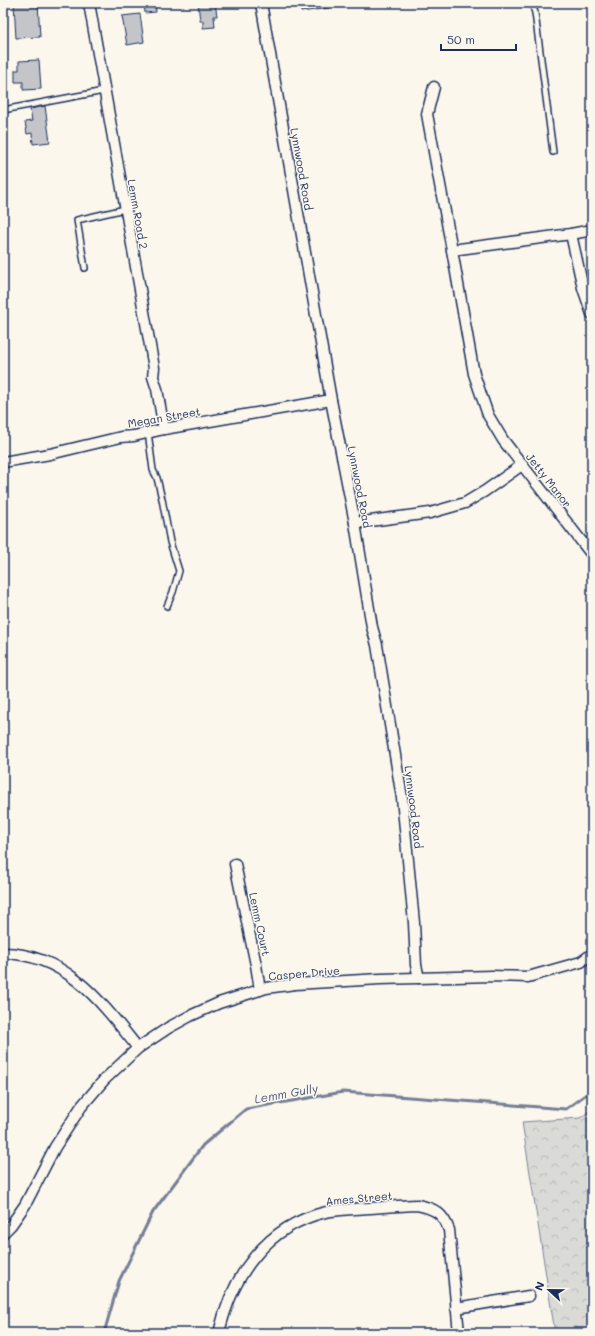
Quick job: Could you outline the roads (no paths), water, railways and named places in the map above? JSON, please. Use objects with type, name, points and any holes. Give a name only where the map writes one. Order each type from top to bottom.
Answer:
[{"type":"street","name":"Lemm Road 2","points":[[89,3],[154,368],[153,377],[157,388],[164,429]]},
{"type":"street","name":"Lynnwood Road","points":[[261,3],[331,400],[355,523],[372,627],[377,645],[397,764],[408,855],[416,965],[419,978]]},
{"type":"street","name":"Jetty Manor","points":[[434,87],[427,114],[474,374],[488,415],[503,440],[592,555]]},
{"type":"street","points":[[452,250],[592,230]]},
{"type":"street","points":[[570,234],[583,288],[592,314]]},
{"type":"street","name":"Megan Street","points":[[3,462],[50,454],[121,437],[134,436],[164,429],[331,400]]},
{"type":"street","points":[[355,523],[430,513],[465,503],[522,465]]},
{"type":"street","name":"Lemm Court","points":[[235,864],[260,990]]},
{"type":"street","points":[[3,953],[24,955],[38,959],[56,966],[72,976],[101,1002],[138,1048]]},
{"type":"street","name":"Casper Drive","points":[[3,1233],[11,1225],[25,1205],[55,1147],[81,1107],[104,1080],[138,1048],[168,1028],[190,1016],[219,1003],[260,990],[295,984],[380,979],[492,976],[528,977],[581,962],[592,954]]},
{"type":"street","name":"Ames Street","points":[[220,1333],[230,1297],[252,1260],[265,1244],[293,1224],[327,1211],[417,1204],[429,1207],[438,1213],[446,1221],[449,1230],[459,1333]]},
{"type":"street","points":[[456,1308],[529,1296]]},
{"type":"lane","points":[[532,3],[535,13],[554,152]]},
{"type":"lane","points":[[3,110],[104,90]]},
{"type":"lane","points":[[85,268],[77,220],[125,209]]},
{"type":"lane","points":[[148,432],[153,470],[162,498],[170,542],[179,571],[176,585],[167,606]]},
{"type":"waterway","name":"Lemm Gully","points":[[104,1333],[119,1281],[153,1212],[203,1145],[246,1109],[343,1092],[566,1109],[592,1090]]}]
